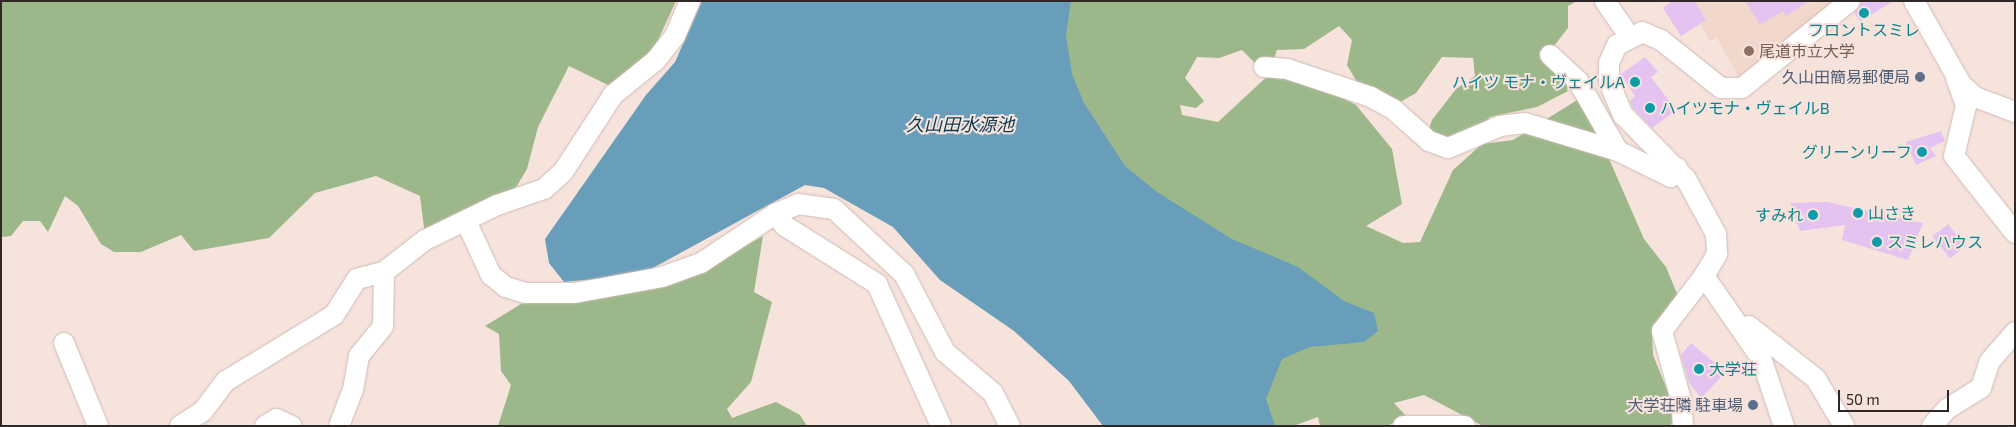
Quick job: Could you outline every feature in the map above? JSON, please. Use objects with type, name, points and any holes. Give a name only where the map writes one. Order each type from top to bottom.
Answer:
[{"type":"street","points":[[180,426],[203,411],[226,381],[334,315],[357,279],[384,272],[419,244],[466,221],[544,189],[563,172],[614,95],[656,60],[675,36],[690,1]]},
{"type":"street","points":[[1605,1],[1629,36]]},
{"type":"street","points":[[1683,426],[1681,400],[1662,331],[1704,276],[1717,254],[1719,241],[1677,168],[1632,128],[1609,82],[1608,62],[1629,36],[1650,34],[1708,80],[1733,90],[1742,88],[1850,1]]},
{"type":"street","points":[[1914,1],[1956,78],[1966,106],[1954,156],[2015,233]]},
{"type":"street","points":[[1550,55],[1578,81],[1618,151]]},
{"type":"street","points":[[1264,67],[1287,69],[1371,97],[1392,109],[1429,142],[1448,148],[1500,126],[1525,123],[1618,151],[1671,177],[1677,168]]},
{"type":"street","points":[[1956,78],[1975,97],[2015,112]]},
{"type":"street","points":[[466,221],[491,274],[506,287],[526,292],[575,293],[662,277],[701,263],[775,214],[815,204],[834,209],[864,234],[904,274],[945,352],[993,393],[1010,426]]},
{"type":"street","points":[[775,214],[785,226],[877,284],[941,426]]},
{"type":"street","points":[[339,426],[353,390],[359,356],[382,326],[384,272]]},
{"type":"street","points":[[1704,276],[1708,287],[1740,322],[1816,379],[1844,426]]},
{"type":"street","points":[[1740,322],[1761,358],[1784,426]]},
{"type":"street","points":[[1932,426],[1948,409],[1980,388],[1990,361],[2015,332]]},
{"type":"street","points":[[64,343],[98,426]]},
{"type":"street","points":[[265,426],[276,419],[292,426]]},
{"type":"street","points":[[1403,426],[1465,426]]},
{"type":"shaded area","name":"尾道市立大学","points":[[1672,1],[1838,1],[1741,82],[1717,38],[1710,41],[1700,24],[1681,36],[1663,8]]},
{"type":"green space","points":[[1,1],[676,1],[652,53],[608,85],[569,66],[538,127],[527,169],[515,189],[425,235],[420,196],[376,176],[315,193],[269,238],[194,251],[181,235],[141,252],[114,252],[101,244],[78,206],[65,196],[48,232],[40,221],[23,221],[11,236],[1,237]]},
{"type":"green space","points":[[1055,1],[1577,1],[1568,6],[1568,28],[1546,56],[1572,89],[1537,107],[1490,117],[1466,144],[1428,132],[1432,120],[1456,89],[1475,76],[1473,58],[1442,57],[1416,93],[1395,105],[1357,82],[1347,65],[1352,40],[1339,26],[1304,49],[1277,50],[1273,61],[1255,63],[1242,50],[1219,58],[1197,57],[1185,78],[1204,101],[1196,108],[1180,105],[1182,115],[1218,122],[1272,72],[1322,87],[1356,105],[1392,149],[1402,204],[1366,226],[1403,243],[1420,242],[1453,170],[1482,144],[1513,140],[1582,97],[1644,239],[1666,267],[1678,296],[1652,334],[1653,355],[1677,414],[1670,426],[1483,426],[1424,395],[1394,403],[1408,418],[1386,426],[1320,426],[1318,417],[1296,425],[1252,426],[1251,268],[1089,144],[1064,64]]},
{"type":"green space","points":[[763,236],[754,292],[772,302],[751,382],[727,409],[732,418],[776,402],[800,415],[807,426],[498,426],[511,385],[501,371],[499,334],[485,326],[529,299],[709,266]]},
{"type":"water","name":"久山田水源池","points":[[702,1],[1071,1],[1066,35],[1072,74],[1084,103],[1125,166],[1157,192],[1232,239],[1298,267],[1344,301],[1374,313],[1378,331],[1364,342],[1310,347],[1282,359],[1266,399],[1275,426],[1103,426],[1069,381],[1014,331],[940,280],[893,227],[824,188],[805,185],[640,275],[564,282],[549,263],[545,239],[646,95],[675,62]]},
{"type":"building","points":[[1672,1],[1694,1],[1706,20],[1681,36],[1663,8]]},
{"type":"building","points":[[1745,1],[1809,1],[1786,16],[1783,11],[1760,25]]},
{"type":"building","name":"フロントスミレ","points":[[1862,1],[1894,1],[1860,21],[1854,13]]},
{"type":"building","name":"ハイツモナ・ヴェイルB","points":[[1645,57],[1658,72],[1651,77],[1676,110],[1652,128],[1633,108],[1630,101],[1635,96],[1621,74]]},
{"type":"building","name":"グリーンリーフ","points":[[1941,131],[1945,141],[1930,148],[1936,156],[1916,165],[1906,142]]},
{"type":"building","points":[[1827,202],[1923,223],[1908,260],[1842,240],[1845,225],[1800,231],[1790,203]]},
{"type":"building","points":[[1948,224],[1966,246],[1950,258],[1932,237]]},
{"type":"building","name":"大学荘","points":[[1691,343],[1726,372],[1701,398],[1689,383],[1681,355]]},
{"type":"place","name":"フロントスミレ","points":[[1864,13]]},
{"type":"place","name":"尾道市立大学","points":[[1749,51]]},
{"type":"place","name":"久山田簡易郵便局","points":[[1920,77]]},
{"type":"place","name":"ハイツ モナ・ヴェイルA","points":[[1635,82]]},
{"type":"place","name":"ハイツモナ・ヴェイルB","points":[[1650,108]]},
{"type":"place","name":"グリーンリーフ","points":[[1922,152]]},
{"type":"place","name":"山さき","points":[[1858,213]]},
{"type":"place","name":"すみれ","points":[[1813,215]]},
{"type":"place","name":"スミレハウス","points":[[1877,242]]},
{"type":"place","name":"大学荘","points":[[1699,369]]},
{"type":"place","name":"大学荘隣 駐車場","points":[[1753,405]]}]
